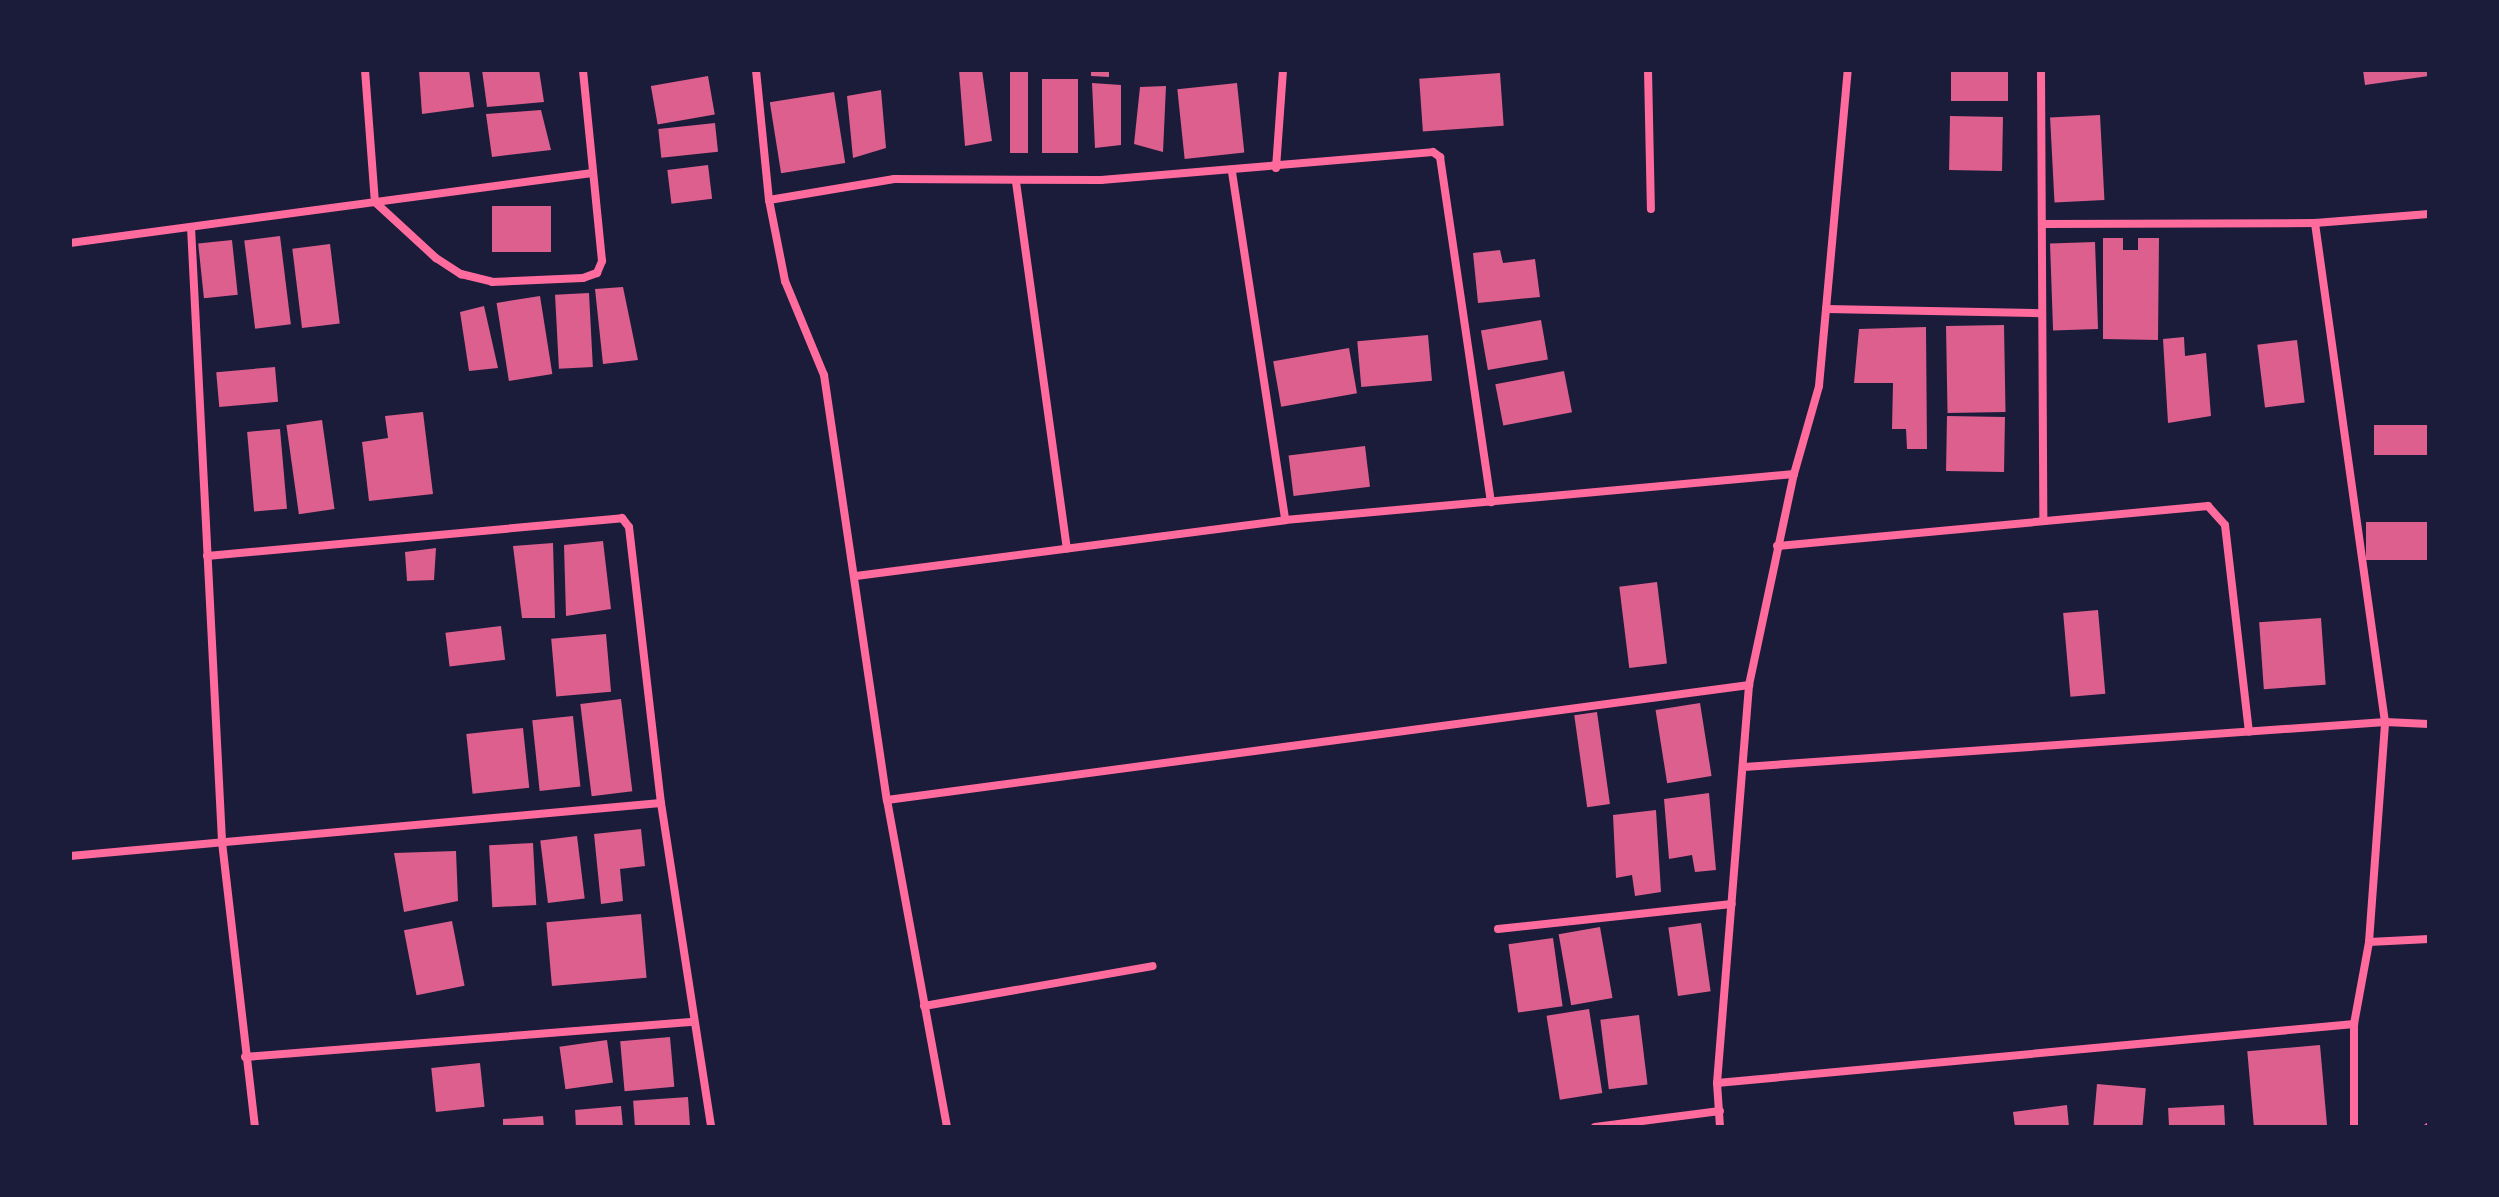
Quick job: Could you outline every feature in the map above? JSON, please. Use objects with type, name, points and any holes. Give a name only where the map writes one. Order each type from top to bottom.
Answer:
[{"type":"street","points":[[365,70],[375,202],[461,274],[492,282],[583,278],[597,273],[602,261],[583,70]]},
{"type":"street","points":[[756,70],[769,200],[785,281],[824,375],[887,800],[947,1127]]},
{"type":"street","points":[[1276,168],[1283,70]]},
{"type":"street","points":[[1648,70],[1651,209]]},
{"type":"street","points":[[1720,1127],[1717,1083],[1749,685],[1777,546],[1819,386],[1848,70]]},
{"type":"street","points":[[2041,70],[2043,519]]},
{"type":"street","points":[[769,200],[894,179],[1016,182],[1232,172],[1422,151],[1440,157],[1491,502]]},
{"type":"street","points":[[1232,172],[1285,520]]},
{"type":"street","points":[[70,243],[592,173]]},
{"type":"street","points":[[1016,182],[1067,548]]},
{"type":"street","points":[[2042,224],[2315,223],[2429,214]]},
{"type":"street","points":[[2315,223],[2385,722],[2369,942],[2354,1024],[2354,1127]]},
{"type":"street","points":[[191,227],[222,842],[255,1127]]},
{"type":"street","points":[[1826,309],[2042,313]]},
{"type":"street","points":[[856,576],[1285,520],[1794,474]]},
{"type":"street","points":[[1777,546],[2208,506],[2219,514],[2225,525],[2249,732]]},
{"type":"street","points":[[207,556],[622,518],[629,527],[661,803],[711,1127]]},
{"type":"street","points":[[887,800],[1749,685]]},
{"type":"street","points":[[1744,767],[2385,722],[2429,724]]},
{"type":"street","points":[[70,856],[661,803]]},
{"type":"street","points":[[1498,929],[1732,904]]},
{"type":"street","points":[[2369,942],[2429,939]]},
{"type":"street","points":[[924,1006],[1153,966]]},
{"type":"street","points":[[245,1057],[694,1022]]},
{"type":"street","points":[[1717,1083],[2354,1024]]},
{"type":"street","points":[[1595,1127],[1720,1111]]},
{"type":"building","points":[[419,70],[469,70],[474,107],[422,114]]},
{"type":"building","points":[[482,70],[539,70],[544,102],[487,107]]},
{"type":"building","points":[[959,70],[982,70],[992,141],[965,146]]},
{"type":"building","points":[[1010,70],[1028,70],[1028,153],[1010,153]]},
{"type":"building","points":[[1091,70],[1109,70],[1109,77],[1091,76]]},
{"type":"building","points":[[1951,70],[2008,70],[2008,101],[1951,101]]},
{"type":"building","points":[[2363,70],[2429,70],[2429,76],[2365,85]]},
{"type":"building","points":[[1500,73],[1504,126],[1423,132],[1419,79]]},
{"type":"building","points":[[708,76],[715,114],[658,124],[651,86]]},
{"type":"building","points":[[1042,79],[1078,79],[1078,153],[1042,153]]},
{"type":"building","points":[[1092,83],[1121,85],[1121,145],[1095,148]]},
{"type":"building","points":[[1237,83],[1244,153],[1185,159],[1177,89]]},
{"type":"building","points":[[1166,86],[1163,152],[1134,144],[1140,87]]},
{"type":"building","points":[[881,90],[886,148],[853,158],[847,96]]},
{"type":"building","points":[[834,92],[845,163],[781,173],[770,102]]},
{"type":"building","points":[[541,110],[551,150],[492,157],[486,114]]},
{"type":"building","points":[[2100,115],[2104,200],[2055,203],[2050,118]]},
{"type":"building","points":[[1950,116],[2003,117],[2002,171],[1949,170]]},
{"type":"building","points":[[715,123],[718,152],[661,158],[658,129]]},
{"type":"building","points":[[708,165],[712,199],[671,204],[667,170]]},
{"type":"building","points":[[492,206],[551,206],[551,252],[492,252]]},
{"type":"building","points":[[280,236],[291,324],[255,329],[244,240]]},
{"type":"building","points":[[2103,238],[2123,238],[2123,250],[2138,250],[2138,238],[2159,238],[2158,340],[2103,339]]},
{"type":"building","points":[[232,240],[238,295],[204,298],[198,244]]},
{"type":"building","points":[[2095,242],[2098,329],[2053,331],[2050,244]]},
{"type":"building","points":[[330,244],[340,323],[302,328],[292,249]]},
{"type":"building","points":[[1500,250],[1503,263],[1535,259],[1540,297],[1478,303],[1473,253]]},
{"type":"building","points":[[623,287],[638,360],[603,364],[595,289]]},
{"type":"building","points":[[589,293],[593,367],[559,369],[555,295]]},
{"type":"building","points":[[540,296],[552,374],[509,381],[497,303]]},
{"type":"building","points":[[484,306],[498,368],[469,371],[460,312]]},
{"type":"building","points":[[1541,320],[1548,359],[1488,370],[1481,331]]},
{"type":"building","points":[[2004,325],[2006,412],[1948,413],[1946,326]]},
{"type":"building","points":[[1926,327],[1927,449],[1907,449],[1906,429],[1892,429],[1893,383],[1854,383],[1859,329]]},
{"type":"building","points":[[1428,335],[1432,381],[1361,387],[1357,341]]},
{"type":"building","points":[[2184,337],[2185,356],[2206,353],[2211,416],[2168,423],[2163,339]]},
{"type":"building","points":[[2297,340],[2305,403],[2265,407],[2257,345]]},
{"type":"building","points":[[1349,348],[1357,393],[1281,407],[1273,361]]},
{"type":"building","points":[[275,367],[278,402],[219,407],[216,372]]},
{"type":"building","points":[[1564,371],[1572,412],[1503,426],[1495,384]]},
{"type":"building","points":[[423,412],[433,494],[369,501],[362,442],[388,438],[385,416]]},
{"type":"building","points":[[1947,416],[2005,417],[2004,472],[1946,471]]},
{"type":"building","points":[[322,420],[335,509],[299,514],[286,425]]},
{"type":"building","points":[[2374,425],[2429,425],[2429,455],[2374,455]]},
{"type":"building","points":[[280,429],[287,509],[254,512],[247,432]]},
{"type":"building","points":[[1365,446],[1370,487],[1294,496],[1289,455]]},
{"type":"building","points":[[2366,522],[2429,522],[2429,560],[2366,560]]},
{"type":"building","points":[[603,541],[611,609],[566,616],[564,545]]},
{"type":"building","points":[[553,543],[555,618],[522,618],[513,546]]},
{"type":"building","points":[[436,548],[434,580],[407,581],[405,552]]},
{"type":"building","points":[[1657,582],[1667,663],[1629,668],[1619,587]]},
{"type":"building","points":[[2098,610],[2105,694],[2070,697],[2063,613]]},
{"type":"building","points":[[2321,618],[2326,685],[2264,689],[2259,622]]},
{"type":"building","points":[[501,626],[505,660],[450,667],[445,633]]},
{"type":"building","points":[[606,634],[611,692],[556,697],[551,639]]},
{"type":"building","points":[[621,699],[632,791],[592,796],[580,704]]},
{"type":"building","points":[[1700,703],[1712,776],[1667,783],[1656,710]]},
{"type":"building","points":[[1597,712],[1610,804],[1587,807],[1574,715]]},
{"type":"building","points":[[573,716],[580,787],[540,791],[532,720]]},
{"type":"building","points":[[523,728],[529,788],[473,794],[466,734]]},
{"type":"building","points":[[1709,793],[1716,870],[1695,872],[1692,855],[1669,859],[1664,799]]},
{"type":"building","points":[[1656,810],[1661,892],[1635,896],[1632,875],[1616,878],[1613,815]]},
{"type":"building","points":[[641,829],[645,866],[620,869],[623,901],[601,904],[594,834]]},
{"type":"building","points":[[577,836],[585,899],[548,903],[540,841]]},
{"type":"building","points":[[533,843],[536,905],[492,907],[489,845]]},
{"type":"building","points":[[456,851],[458,901],[404,912],[394,853]]},
{"type":"building","points":[[641,914],[647,978],[552,986],[546,922]]},
{"type":"building","points":[[452,921],[465,986],[416,995],[404,930]]},
{"type":"building","points":[[1701,923],[1711,991],[1678,996],[1668,928]]},
{"type":"building","points":[[1600,927],[1613,998],[1571,1005],[1559,934]]},
{"type":"building","points":[[1553,938],[1563,1006],[1518,1013],[1508,944]]},
{"type":"building","points":[[1589,1009],[1602,1093],[1560,1100],[1547,1016]]},
{"type":"building","points":[[1639,1015],[1648,1084],[1609,1089],[1600,1020]]},
{"type":"building","points":[[670,1037],[674,1087],[625,1091],[620,1041]]},
{"type":"building","points":[[607,1040],[613,1083],[565,1089],[559,1047]]},
{"type":"building","points":[[2320,1045],[2327,1127],[2254,1127],[2247,1051]]},
{"type":"building","points":[[480,1063],[485,1107],[436,1112],[431,1068]]},
{"type":"building","points":[[2097,1084],[2146,1088],[2142,1127],[2093,1127]]},
{"type":"building","points":[[688,1097],[690,1127],[635,1127],[633,1101]]},
{"type":"building","points":[[2067,1105],[2069,1127],[2015,1127],[2013,1112]]},
{"type":"building","points":[[2224,1105],[2225,1127],[2169,1127],[2168,1108]]},
{"type":"building","points":[[621,1106],[623,1127],[576,1127],[575,1110]]},
{"type":"building","points":[[543,1116],[544,1127],[503,1127],[503,1119]]}]
